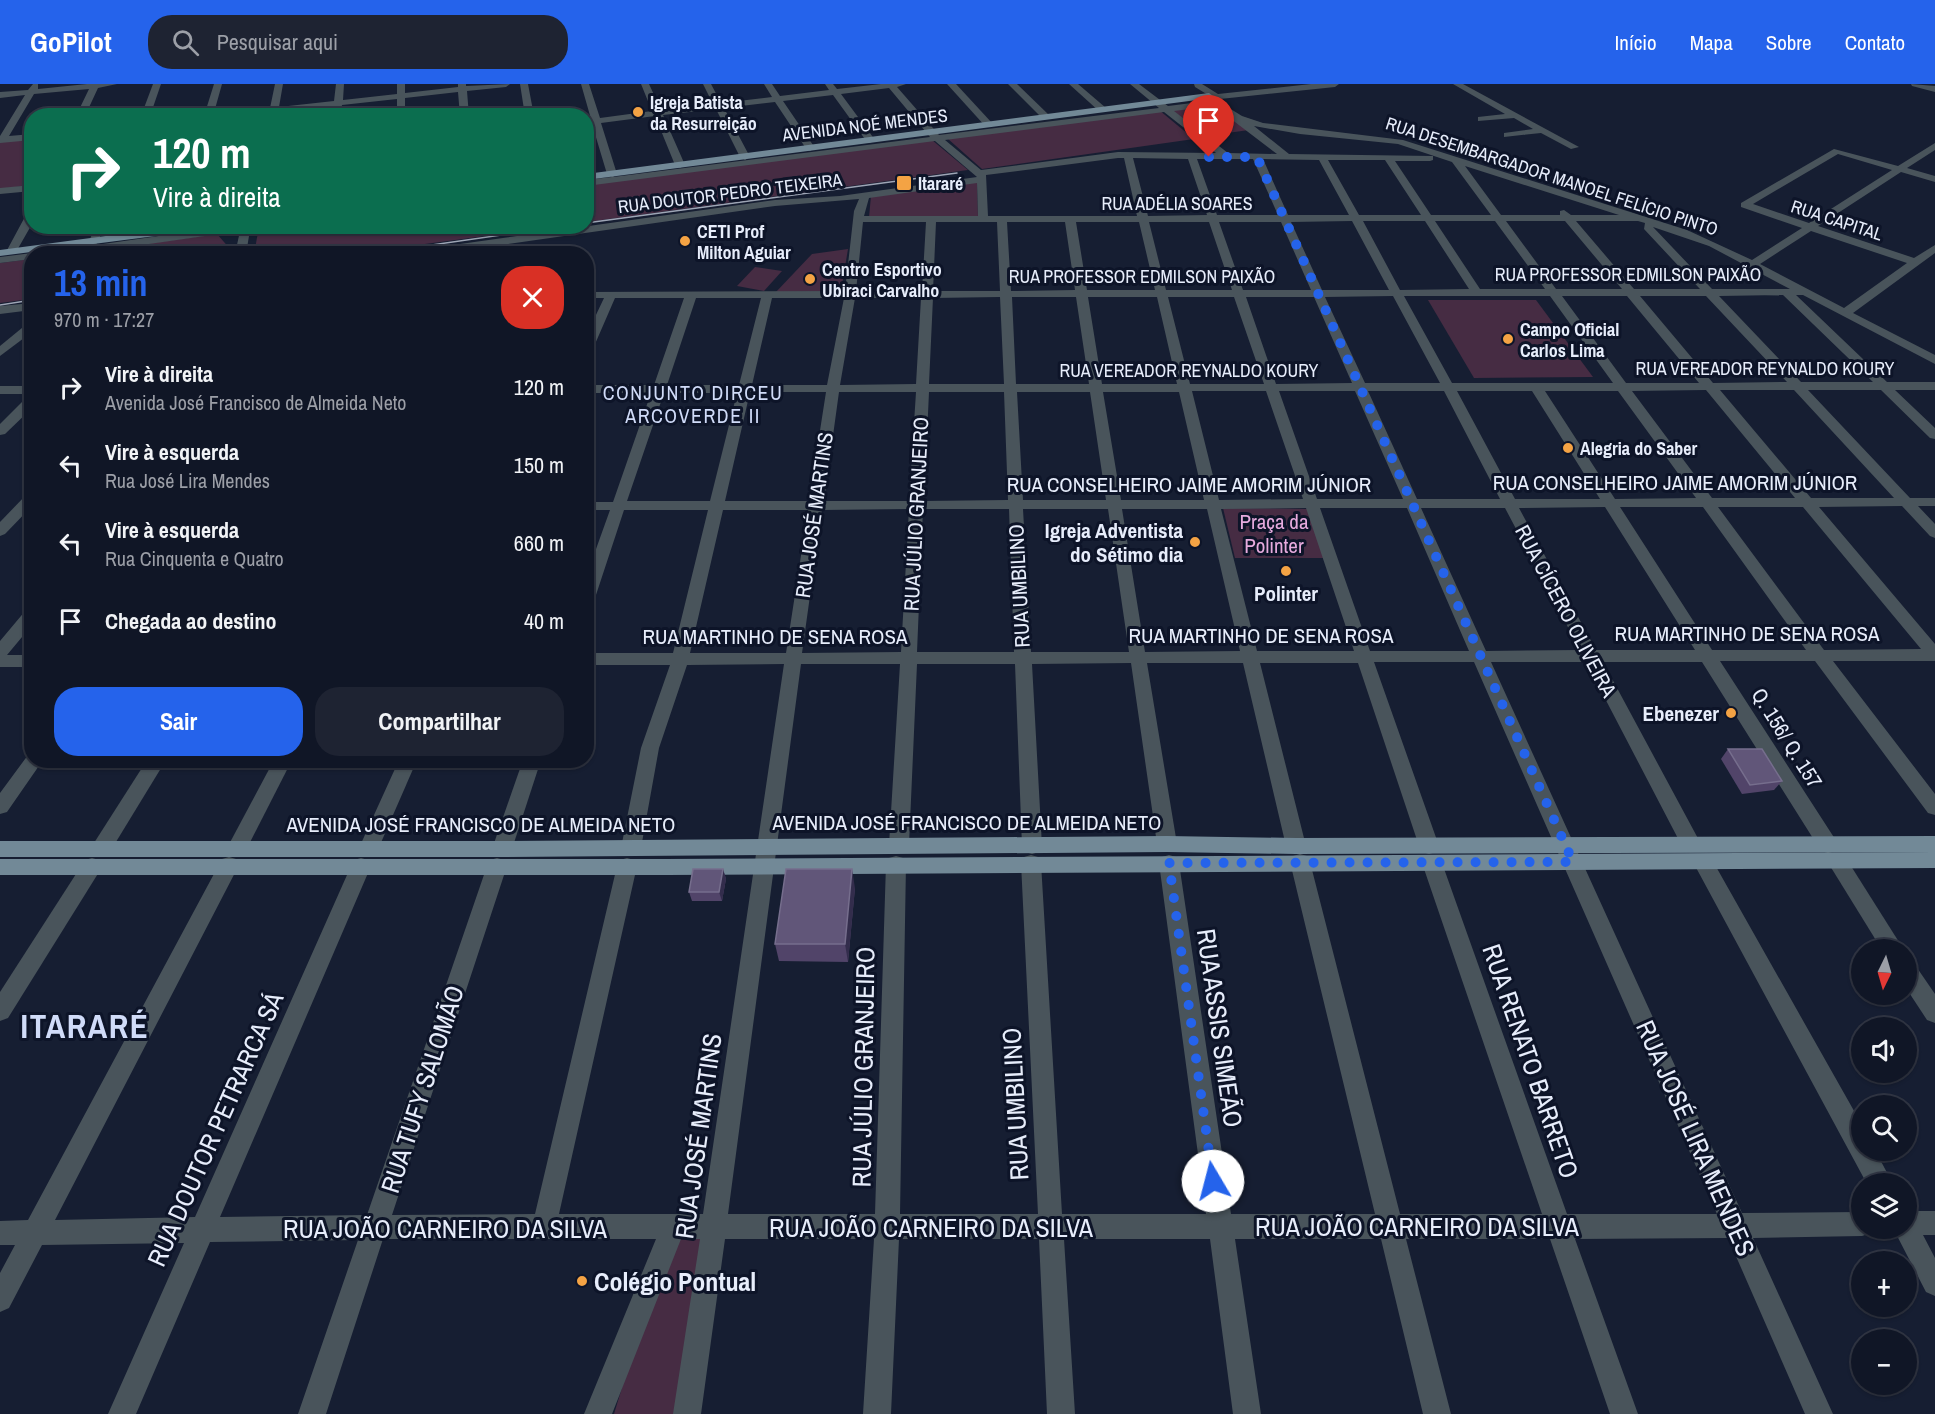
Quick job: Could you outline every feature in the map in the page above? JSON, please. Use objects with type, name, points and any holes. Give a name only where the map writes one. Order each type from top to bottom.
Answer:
[{"type":"main road","name":"AVENIDA NOÉ MENDES","points":[[594,176],[870,140],[934,135],[1046,117],[1156,104]]},
{"type":"main road","points":[[62,246],[143,234]]},
{"type":"main road","points":[[6,253],[24,251]]},
{"type":"main road","name":"AVENIDA JOSÉ FRANCISCO DE ALMEIDA NETO","points":[[1832,853],[1935,844]]},
{"type":"main road","name":"AVENIDA JOSÉ FRANCISCO DE ALMEIDA NETO","points":[[0,849],[96,857],[499,858],[1168,853],[1832,853],[1935,860]]},
{"type":"main road","name":"AVENIDA JOSÉ FRANCISCO DE ALMEIDA NETO","points":[[0,867],[96,857]]},
{"type":"street","points":[[0,95],[34,88],[113,84]]},
{"type":"street","points":[[149,108],[157,84]]},
{"type":"street","points":[[210,108],[218,84]]},
{"type":"street","points":[[274,108],[279,84]]},
{"type":"street","points":[[338,108],[340,84]]},
{"type":"street","points":[[401,84],[401,108]]},
{"type":"street","points":[[306,108],[463,86],[506,84]]},
{"type":"street","points":[[524,84],[528,108]]},
{"type":"street","points":[[585,84],[589,108]]},
{"type":"street","points":[[645,84],[680,165]]},
{"type":"street","points":[[707,84],[745,157]]},
{"type":"street","points":[[768,84],[810,148]]},
{"type":"street","points":[[594,121],[777,99],[832,88],[902,84]]},
{"type":"street","points":[[951,84],[989,125]]},
{"type":"street","points":[[1012,84],[1046,117]]},
{"type":"street","points":[[1073,84],[1103,110]]},
{"type":"street","points":[[1134,84],[1156,104],[1227,157]]},
{"type":"street","points":[[594,182],[1156,104],[1335,84]]},
{"type":"street","points":[[1457,84],[1574,147],[1555,150]]},
{"type":"street","points":[[1915,84],[1935,89]]},
{"type":"street","points":[[84,108],[95,85]]},
{"type":"street","points":[[891,85],[934,135],[981,176],[983,218]]},
{"type":"street","points":[[1197,85],[1245,119],[1251,129],[1287,157]]},
{"type":"street","points":[[463,86],[464,108]]},
{"type":"street","points":[[1,140],[34,88]]},
{"type":"street","points":[[832,88],[870,140]]},
{"type":"street","points":[[1481,119],[1517,115]]},
{"type":"street","name":"RUA DESEMBARGADOR MANOEL FELÍCIO PINTO","points":[[1245,119],[1288,131],[1351,133],[1380,137],[1707,241],[1935,360]]},
{"type":"street","points":[[594,129],[612,174]]},
{"type":"street","points":[[1507,135],[1544,130]]},
{"type":"street","points":[[1,140],[24,138]]},
{"type":"street","points":[[1753,264],[1935,146]]},
{"type":"street","name":"RUA CAPITAL","points":[[1899,169],[1837,151],[1745,205],[1915,262]]},
{"type":"street","points":[[1128,156],[1437,1414]]},
{"type":"street","name":"RUA DOUTOR PEDRO TEIXEIRA","points":[[594,228],[776,203],[840,199],[1103,157],[1451,158]]},
{"type":"street","name":"RUA RENATO BARRETO","points":[[1192,157],[1624,1414]]},
{"type":"street","name":"RUA JOSÉ LIRA MENDES","points":[[1257,157],[1819,1414]]},
{"type":"street","name":"RUA CÍCERO OLIVEIRA","points":[[1322,157],[1448,387],[1697,853],[1851,1130]]},
{"type":"street","points":[[1388,157],[1477,293]]},
{"type":"street","points":[[1451,158],[1498,218],[1819,655],[1935,808]]},
{"type":"street","points":[[1899,169],[1935,179]]},
{"type":"street","points":[[1542,187],[1935,655]]},
{"type":"street","points":[[0,191],[24,189]]},
{"type":"street","name":"RUA JOSÉ MARTINS","points":[[687,1414],[793,659],[833,388],[850,295],[859,215],[865,195]]},
{"type":"street","points":[[840,199],[859,215]]},
{"type":"street","name":"RUA ADÉLIA SOARES","points":[[859,215],[1070,219],[1569,218],[1645,220]]},
{"type":"street","name":"RUA JÚLIO GRANJEIRO","points":[[877,1414],[887,1227],[897,855],[931,218]]},
{"type":"street","name":"RUA UMBILINO","points":[[1002,218],[1031,854],[1061,1414]]},
{"type":"street","name":"RUA ASSIS SIMEÃO","points":[[1070,219],[1168,853],[1247,1414]]},
{"type":"street","points":[[1645,220],[1648,227],[1935,533]]},
{"type":"street","points":[[6,253],[24,225]]},
{"type":"street","points":[[94,242],[97,234]]},
{"type":"street","points":[[157,246],[167,234]]},
{"type":"street","points":[[110,246],[198,234]]},
{"type":"street","name":"RUA DOUTOR PEDRO TEIXEIRA","points":[[467,246],[554,234]]},
{"type":"street","points":[[1845,313],[1935,248]]},
{"type":"street","points":[[0,260],[24,257]]},
{"type":"street","points":[[1786,292],[1935,435]]},
{"type":"street","name":"RUA PROFESSOR EDMILSON PAIXÃO","points":[[594,295],[1806,292]]},
{"type":"street","points":[[594,333],[611,295]]},
{"type":"street","points":[[594,577],[691,295]]},
{"type":"street","points":[[544,1227],[629,857],[650,748],[680,658],[768,295]]},
{"type":"street","points":[[4,310],[24,307]]},
{"type":"street","points":[[0,352],[24,332]]},
{"type":"street","name":"RUA VEREADOR REYNALDO KOURY","points":[[594,389],[1935,386]]},
{"type":"street","name":"Q. 156/ Q. 157","points":[[1536,387],[1887,939]]},
{"type":"street","points":[[0,390],[24,390]]},
{"type":"street","points":[[0,431],[24,408]]},
{"type":"street","name":"RUA CONSELHEIRO JAIME AMORIM JÚNIOR","points":[[594,506],[1935,502]]},
{"type":"street","points":[[0,508],[24,505]]},
{"type":"street","points":[[0,531],[24,508]]},
{"type":"street","points":[[0,652],[24,624]]},
{"type":"street","name":"RUA MARTINHO DE SENA ROSA","points":[[594,659],[1935,655]]},
{"type":"street","points":[[0,661],[24,661]]},
{"type":"street","points":[[0,807],[28,768]]},
{"type":"street","points":[[0,1011],[152,768]]},
{"type":"street","points":[[0,1299],[279,768]]},
{"type":"street","name":"RUA DOUTOR PETRARCA SÁ","points":[[122,1414],[404,768]]},
{"type":"street","name":"RUA TUFY SALOMÃO","points":[[312,1414],[529,768]]},
{"type":"street","points":[[1917,986],[1935,1013]]},
{"type":"street","points":[[1917,1223],[1935,1223]]},
{"type":"street","name":"RUA JOÃO CARNEIRO DA SILVA","points":[[0,1233],[376,1227],[1851,1224]]},
{"type":"street","points":[[598,1414],[673,1228]]},
{"type":"street","points":[[1911,1239],[1935,1283]]},
{"type":"green space","points":[[1218,106],[1249,130],[1206,136],[1169,108]]},
{"type":"green space","points":[[1159,110],[1194,139],[982,169],[947,138]]},
{"type":"green space","points":[[24,140],[24,186],[0,189],[0,142]]},
{"type":"green space","points":[[932,140],[968,170],[594,221],[594,183]]},
{"type":"green space","points":[[977,182],[978,217],[869,217],[871,196]]},
{"type":"green space","points":[[217,234],[228,246],[129,246]]},
{"type":"green space","points":[[258,234],[500,234],[410,246],[255,246]]},
{"type":"green space","points":[[848,249],[841,291],[776,292],[812,254]]},
{"type":"green space","points":[[24,260],[24,300],[0,303],[0,263]]},
{"type":"green space","points":[[755,267],[782,271],[764,291],[737,286]]},
{"type":"green space","name":"Campo Oficial Carlos Lima","points":[[1428,300],[1536,300],[1593,377],[1474,378]]},
{"type":"green space","name":"Praça da Polinter","points":[[1223,508],[1310,509],[1326,558],[1235,558]]},
{"type":"green space","points":[[710,1238],[682,1414],[614,1414],[631,1358],[673,1240]]},
{"type":"building","points":[[1728,749],[1762,749],[1782,781],[1750,785]]},
{"type":"building","points":[[693,869],[723,869],[719,892],[689,892]]},
{"type":"building","points":[[786,869],[852,869],[845,944],[775,944]]},
{"type":"tram line","points":[[594,222],[957,173]]},
{"type":"tram line","points":[[425,246],[508,234]]},
{"type":"tram line","points":[[0,305],[24,301]]},
{"type":"place","name":"Igreja Batista da Resurreição","points":[[638,112]]},
{"type":"place","name":"Itararé","points":[[904,183]]},
{"type":"place","name":"CETI Prof Milton Aguiar","points":[[685,241]]},
{"type":"place","name":"Centro Esportivo Ubiraci Carvalho","points":[[810,279]]},
{"type":"place","name":"Campo Oficial Carlos Lima","points":[[1508,339]]},
{"type":"place","name":"Alegria do Saber","points":[[1568,448]]},
{"type":"place","name":"Igreja Adventista do Sétimo dia","points":[[1195,542]]},
{"type":"place","name":"Polinter","points":[[1286,571]]},
{"type":"place","name":"Ebenezer","points":[[1731,713]]},
{"type":"place","name":"Colégio Pontual","points":[[582,1281]]},
{"type":"district","name":"CONJUNTO DIRCEU ARCOVERDE II","points":[[693,404]]},
{"type":"district","name":"ITARARÉ","points":[[85,1026]]},
{"type":"route","points":[[1209,157],[1257,157],[1573,862],[1169,863],[1213,1181]]}]
